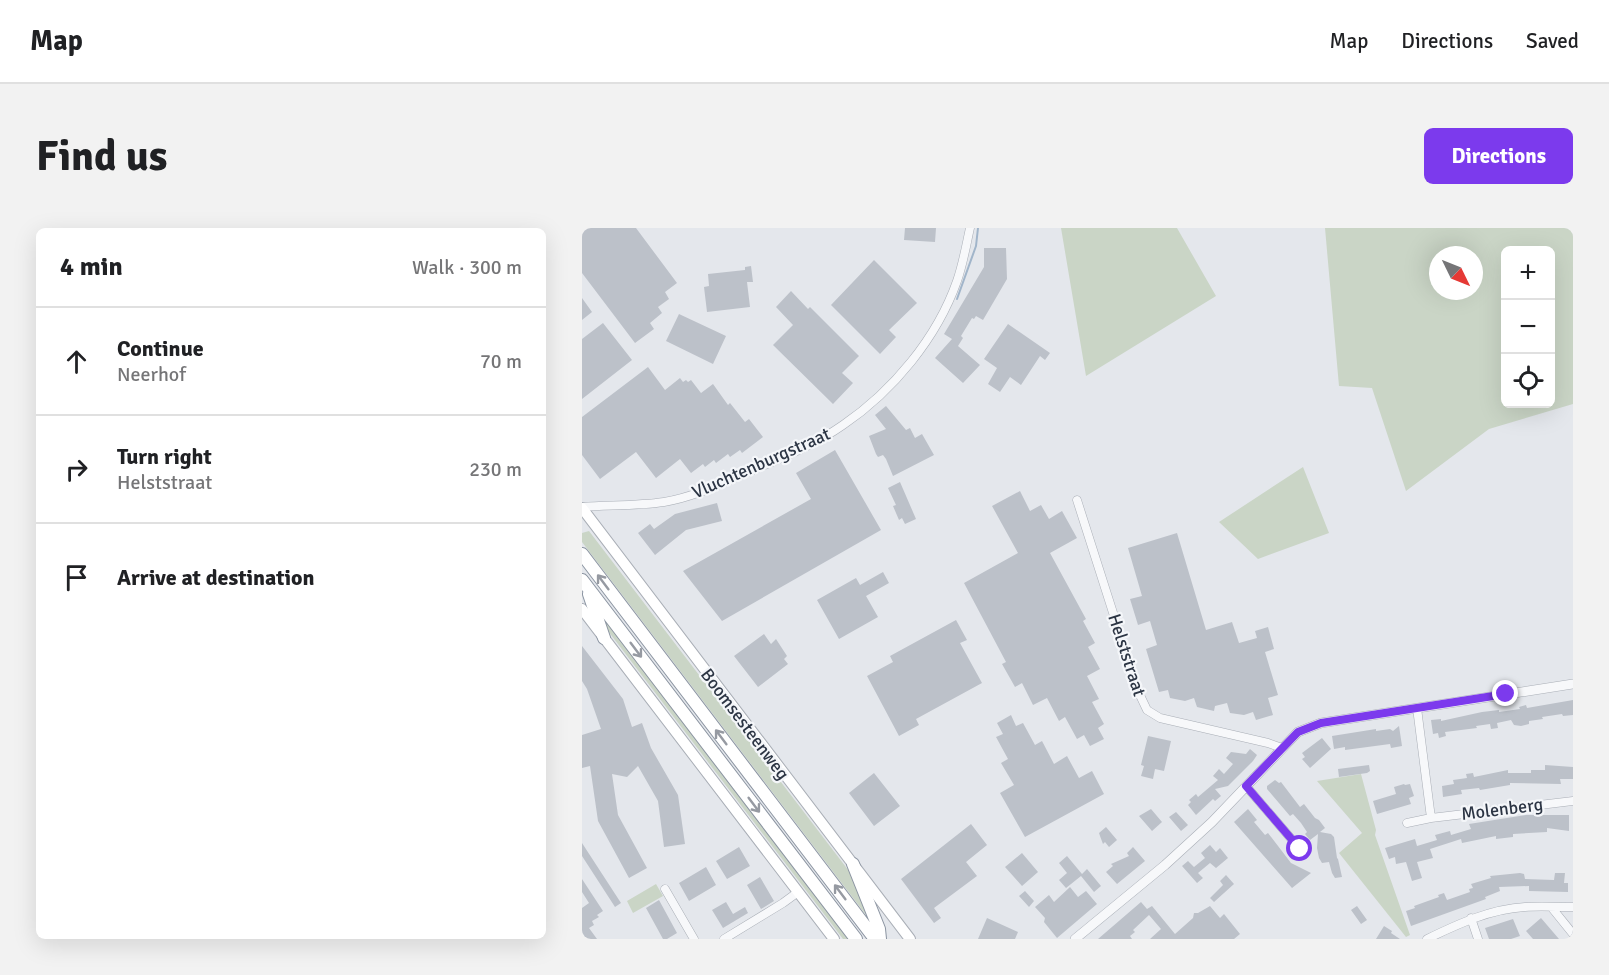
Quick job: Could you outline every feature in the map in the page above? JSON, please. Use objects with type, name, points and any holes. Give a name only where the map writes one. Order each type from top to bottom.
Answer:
[{"type":"highway","points":[[582,554],[875,939]]},
{"type":"highway","points":[[585,583],[590,603],[600,622],[604,638]]},
{"type":"highway","points":[[585,583],[856,939]]},
{"type":"highway","points":[[852,864],[879,929],[880,939]]},
{"type":"main road","name":"Boomsesteenweg","points":[[582,508],[910,939]]},
{"type":"main road","points":[[582,609],[834,939]]},
{"type":"street","name":"Vluchtenburgstraat","points":[[582,508],[663,502],[686,497],[779,459],[843,426],[878,397],[916,356],[957,282],[970,228]]},
{"type":"street","name":"Helststraat","points":[[1077,500],[1138,691],[1147,710],[1160,718],[1281,748]]},
{"type":"street","points":[[1075,939],[1165,865],[1212,822],[1298,732],[1321,723],[1573,684]]},
{"type":"street","points":[[1417,708],[1431,818]]},
{"type":"street","points":[[1246,786],[1300,849]]},
{"type":"street","name":"Molenberg","points":[[1407,823],[1431,818],[1573,801]]},
{"type":"street","points":[[665,889],[694,939]]},
{"type":"street","points":[[724,939],[798,892]]},
{"type":"street","points":[[1426,939],[1471,918],[1525,907],[1573,907]]},
{"type":"street","points":[[1552,908],[1573,934]]},
{"type":"street","points":[[1471,918],[1478,939]]},
{"type":"green space","points":[[1061,228],[1177,228],[1216,296],[1086,376]]},
{"type":"green space","points":[[1325,228],[1573,228],[1573,404],[1489,429],[1406,491],[1372,388],[1339,386]]},
{"type":"green space","points":[[1303,467],[1329,533],[1258,559],[1219,522]]},
{"type":"green space","points":[[589,531],[852,875],[868,913],[866,915],[582,542],[582,533]]},
{"type":"green space","points":[[605,620],[848,939],[843,939],[605,627],[602,622]]},
{"type":"green space","points":[[1361,774],[1376,830],[1375,835],[1410,935],[1406,937],[1339,853],[1362,833],[1317,781]]},
{"type":"green space","points":[[656,884],[663,896],[633,913],[627,901]]},
{"type":"building","points":[[582,228],[636,228],[677,283],[665,292],[669,299],[658,307],[662,313],[650,323],[654,329],[635,343],[582,273]]},
{"type":"building","points":[[905,228],[936,228],[935,242],[904,240]]},
{"type":"building","points":[[984,248],[1006,248],[1007,279],[983,320],[976,316],[972,318],[961,336],[963,338],[958,346],[980,365],[963,383],[935,358],[952,339],[944,334],[984,267]]},
{"type":"building","points":[[874,260],[917,303],[889,330],[896,337],[880,354],[831,305]]},
{"type":"building","points":[[751,266],[753,282],[747,282],[750,307],[707,312],[704,287],[709,286],[708,274],[745,270],[745,267]]},
{"type":"building","points":[[791,291],[859,356],[842,373],[853,383],[833,404],[773,345],[793,325],[776,307]]},
{"type":"building","points":[[582,298],[592,312],[582,320]]},
{"type":"building","points":[[679,314],[726,336],[713,364],[666,341]]},
{"type":"building","points":[[603,323],[632,360],[582,399],[582,339]]},
{"type":"building","points":[[1008,324],[1050,353],[1045,360],[1040,356],[1021,385],[1010,377],[1000,392],[988,384],[997,368],[984,359]]},
{"type":"building","points":[[648,367],[665,390],[680,378],[683,382],[691,380],[701,393],[713,384],[728,405],[730,403],[745,422],[749,419],[763,437],[742,453],[740,450],[730,457],[728,454],[716,463],[714,460],[705,467],[703,464],[691,473],[680,459],[656,478],[636,452],[600,479],[582,455],[582,417]]},
{"type":"building","points":[[886,406],[906,430],[910,428],[915,438],[922,434],[934,455],[893,476],[883,455],[878,457],[876,454],[869,436],[886,429],[875,415]]},
{"type":"building","points":[[835,450],[881,530],[722,621],[683,571],[811,499],[796,473]]},
{"type":"building","points":[[900,482],[916,519],[905,524],[902,518],[899,520],[893,506],[896,505],[888,488]]},
{"type":"building","points":[[1020,491],[1030,511],[1041,505],[1049,519],[1062,511],[1077,538],[1050,553],[1086,619],[1083,621],[1095,643],[1088,647],[1100,669],[1087,676],[1099,699],[1092,702],[1104,724],[1098,728],[1104,739],[1090,746],[1084,735],[1077,739],[1065,717],[1059,721],[1047,698],[1033,705],[1022,683],[1015,687],[1002,664],[1006,662],[964,583],[1018,553],[992,506]]},
{"type":"building","points":[[717,503],[722,521],[686,530],[655,555],[638,533],[650,524],[654,529],[675,514]]},
{"type":"building","points":[[1177,533],[1206,630],[1232,622],[1239,643],[1257,638],[1255,631],[1268,627],[1274,649],[1265,652],[1278,695],[1268,698],[1273,715],[1256,720],[1253,712],[1244,715],[1230,713],[1227,703],[1215,706],[1214,711],[1197,707],[1194,698],[1185,701],[1170,698],[1168,690],[1159,692],[1146,649],[1157,645],[1150,621],[1138,625],[1130,599],[1142,596],[1128,548]]},
{"type":"building","points":[[883,572],[889,583],[866,596],[878,617],[839,639],[817,600],[856,578],[860,585]]},
{"type":"building","points":[[956,620],[967,640],[960,643],[982,683],[916,719],[919,725],[899,736],[867,676],[893,662],[890,656]]},
{"type":"building","points":[[764,634],[771,644],[776,639],[787,656],[784,659],[788,664],[758,687],[734,656]]},
{"type":"building","points":[[582,646],[623,699],[632,727],[642,723],[651,748],[678,795],[685,844],[664,847],[658,801],[638,766],[627,777],[612,774],[618,815],[647,868],[629,878],[598,821],[590,766],[582,768],[582,735],[601,729],[582,681]]},
{"type":"building","points":[[1573,700],[1573,715],[1542,717],[1543,719],[1529,721],[1529,724],[1521,726],[1514,725],[1511,720],[1497,723],[1498,728],[1491,729],[1490,724],[1476,726],[1477,728],[1445,732],[1446,736],[1439,738],[1438,733],[1433,734],[1431,720],[1441,719],[1441,721],[1482,712],[1520,709],[1519,707],[1526,705],[1527,708]]},
{"type":"building","points":[[1011,715],[1016,726],[1023,723],[1035,745],[1042,741],[1054,764],[1067,756],[1079,778],[1092,771],[1104,794],[1025,837],[1000,793],[1014,785],[1001,763],[1008,759],[996,737],[1003,734],[997,723]]},
{"type":"building","points":[[1399,726],[1402,746],[1391,748],[1390,744],[1345,750],[1345,747],[1334,749],[1332,736],[1376,729],[1376,731],[1390,729],[1393,731]]},
{"type":"building","points":[[1148,736],[1171,741],[1164,771],[1155,769],[1153,779],[1141,776],[1144,766],[1141,765]]},
{"type":"building","points":[[1322,738],[1331,749],[1310,768],[1302,759],[1305,757],[1302,753]]},
{"type":"building","points":[[1250,749],[1257,755],[1253,761],[1228,786],[1215,789],[1221,796],[1215,801],[1213,799],[1196,815],[1188,805],[1191,802],[1189,800],[1196,794],[1198,797],[1218,780],[1213,776],[1219,769],[1224,774],[1233,764],[1226,758],[1231,752],[1246,754]]},
{"type":"building","points":[[1369,765],[1370,771],[1367,773],[1339,777],[1338,769]]},
{"type":"building","points":[[1545,765],[1573,767],[1573,779],[1560,779],[1561,784],[1510,783],[1510,785],[1480,790],[1479,788],[1461,790],[1462,794],[1443,797],[1442,786],[1454,784],[1453,780],[1467,778],[1466,774],[1473,773],[1474,777],[1508,770],[1508,773],[1531,773],[1531,770],[1545,770]]},
{"type":"building","points":[[874,773],[900,806],[874,826],[849,793]]},
{"type":"building","points":[[1275,780],[1281,782],[1300,807],[1304,804],[1319,820],[1325,828],[1320,832],[1331,834],[1334,837],[1342,877],[1335,878],[1329,862],[1322,863],[1319,858],[1318,834],[1310,840],[1301,823],[1293,814],[1290,816],[1267,789],[1267,786]]},
{"type":"building","points":[[1410,784],[1414,796],[1409,798],[1411,804],[1377,814],[1373,801],[1396,794],[1394,787]]},
{"type":"building","points":[[1151,809],[1162,822],[1152,831],[1139,816]]},
{"type":"building","points":[[1248,809],[1257,820],[1254,822],[1265,835],[1268,833],[1291,863],[1311,873],[1292,888],[1234,822]]},
{"type":"building","points":[[1176,812],[1188,825],[1181,831],[1169,817]]},
{"type":"building","points":[[1526,815],[1569,815],[1569,831],[1547,828],[1547,832],[1513,834],[1513,837],[1496,839],[1496,836],[1462,843],[1461,839],[1430,849],[1433,858],[1417,862],[1422,878],[1412,881],[1406,862],[1396,864],[1395,857],[1389,859],[1385,848],[1415,839],[1417,846],[1437,840],[1435,835],[1450,831],[1451,835],[1471,829],[1469,824]]},
{"type":"building","points":[[971,824],[987,845],[966,862],[977,876],[934,908],[941,918],[934,923],[901,879]]},
{"type":"building","points":[[1106,827],[1117,840],[1109,847],[1105,842],[1103,844],[1099,833]]},
{"type":"building","points":[[582,843],[621,903],[615,907],[582,856]]},
{"type":"building","points":[[1210,845],[1216,852],[1220,848],[1228,858],[1216,868],[1210,863],[1198,873],[1203,878],[1197,883],[1182,866],[1188,861],[1194,867],[1205,858],[1201,853]]},
{"type":"building","points":[[739,847],[750,866],[727,879],[716,861]]},
{"type":"building","points":[[1133,847],[1145,861],[1117,884],[1106,872],[1113,866],[1111,864],[1129,856],[1127,853]]},
{"type":"building","points":[[1022,853],[1038,872],[1022,886],[1005,867]]},
{"type":"building","points":[[1067,856],[1082,874],[1087,869],[1101,886],[1094,892],[1081,876],[1066,888],[1059,880],[1067,873],[1059,863]]},
{"type":"building","points":[[706,867],[716,885],[689,901],[679,883]]},
{"type":"building","points":[[1555,873],[1565,873],[1564,883],[1568,883],[1568,892],[1529,891],[1529,886],[1499,887],[1500,891],[1485,897],[1486,899],[1411,926],[1406,911],[1415,908],[1414,906],[1444,893],[1447,900],[1470,892],[1469,889],[1473,888],[1471,884],[1491,878],[1490,876],[1524,874],[1525,879],[1554,880]]},
{"type":"building","points":[[1226,875],[1234,884],[1214,902],[1210,898],[1223,885],[1220,881]]},
{"type":"building","points":[[760,877],[774,901],[761,909],[747,885]]},
{"type":"building","points":[[582,879],[603,911],[592,921],[594,925],[589,928],[597,939],[582,939],[582,908],[589,903],[582,892]]},
{"type":"building","points":[[1070,887],[1078,897],[1086,891],[1097,904],[1057,938],[1035,907],[1049,895],[1054,902]]},
{"type":"building","points":[[1025,891],[1034,901],[1029,907],[1019,896]]},
{"type":"building","points":[[659,900],[677,933],[667,939],[663,939],[646,908]]},
{"type":"building","points":[[726,902],[733,914],[745,907],[748,913],[723,928],[712,910]]},
{"type":"building","points":[[1141,902],[1147,909],[1152,906],[1175,934],[1193,918],[1194,913],[1210,906],[1220,918],[1224,914],[1240,934],[1234,939],[1150,939],[1161,929],[1149,915],[1133,930],[1135,932],[1130,936],[1132,939],[1098,939]]},
{"type":"building","points":[[1357,906],[1367,920],[1361,924],[1351,910]]},
{"type":"building","points":[[987,918],[1018,932],[1015,939],[978,939]]},
{"type":"building","points":[[1541,918],[1559,939],[1533,939],[1526,931]]},
{"type":"building","points":[[1513,919],[1520,936],[1511,939],[1489,939],[1485,928]]},
{"type":"building","points":[[1384,926],[1392,931],[1391,933],[1400,939],[1376,939]]},
{"type":"waterway","points":[[957,299],[976,246],[978,228]]},
{"type":"route","points":[[1300,849],[1246,786],[1298,732],[1321,723],[1506,694]]}]
